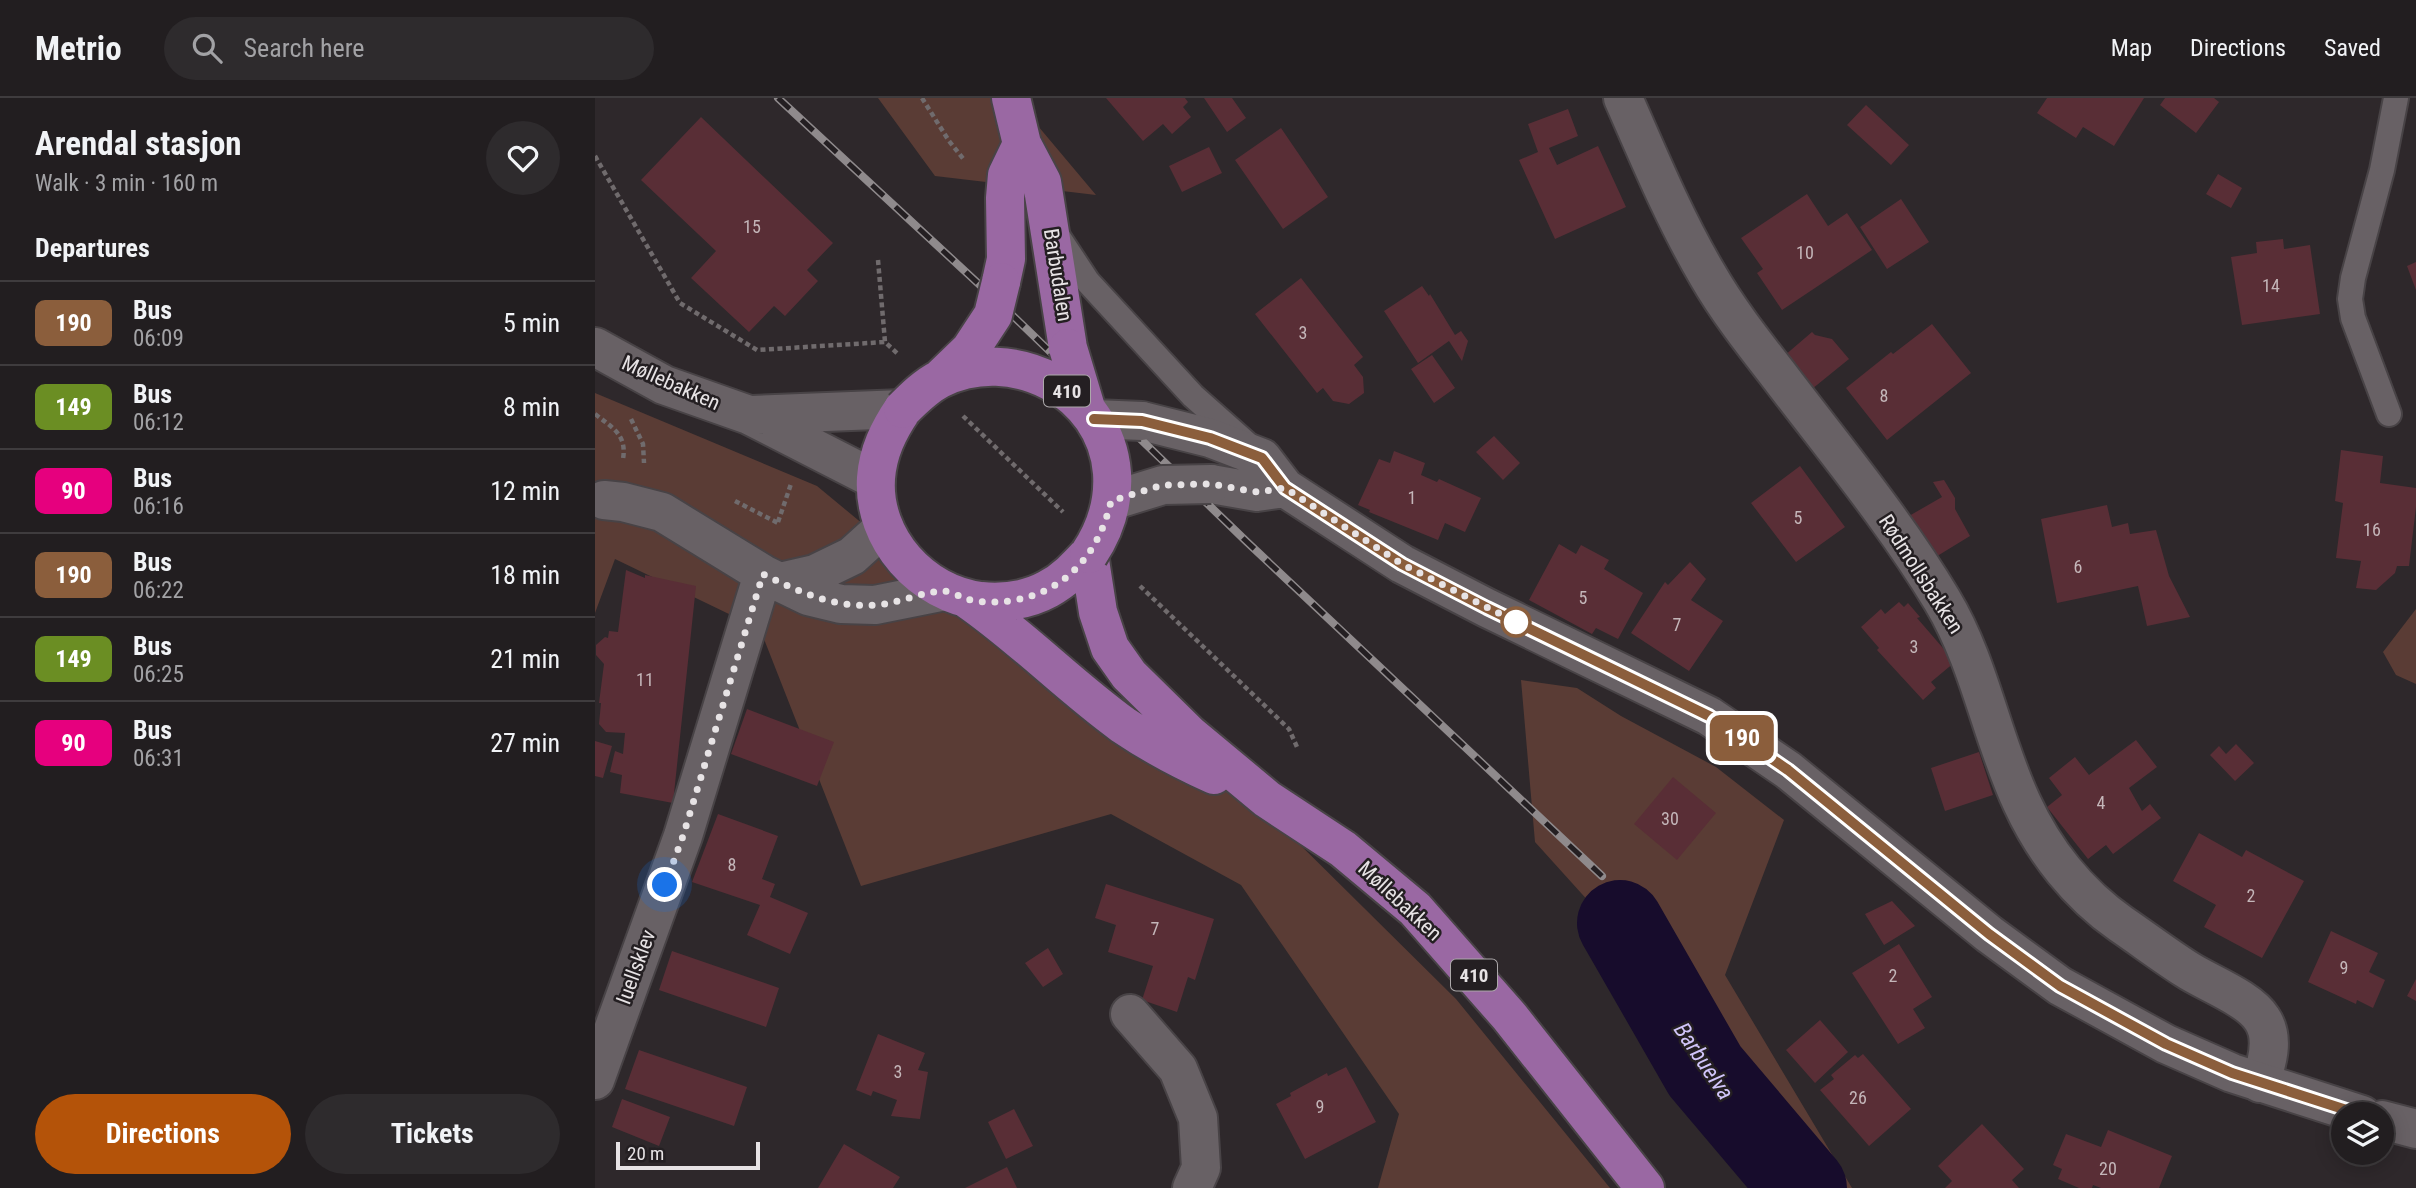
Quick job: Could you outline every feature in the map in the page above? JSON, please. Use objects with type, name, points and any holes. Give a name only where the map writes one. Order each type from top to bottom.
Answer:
[{"type":"main road","name":"Barbudalen","points":[[1011,98],[1022,144],[1042,182],[1068,348],[1090,414]]},
{"type":"main road","name":"410","points":[[947,394],[970,350],[993,315],[1006,259],[1007,175],[1022,144]]},
{"type":"main road","name":"410","points":[[983,366],[1007,366],[1029,371],[1051,380],[1069,393],[1090,414],[1106,444],[1112,472],[1111,501],[1103,529],[1089,554],[1070,574],[1048,590],[1022,599],[994,602],[956,595],[925,580],[908,565],[884,527],[876,480],[884,443],[903,409],[926,388],[947,394],[983,366]]},
{"type":"main road","name":"Møllebakken","points":[[1089,554],[1098,612],[1110,648],[1129,675],[1189,734],[1267,799],[1343,849],[1415,909],[1509,1016],[1645,1188]]},
{"type":"main road","name":"Møllebakken","points":[[956,595],[1002,624],[1124,725],[1189,764],[1267,799]]},
{"type":"street","name":"Rødmollsbakken","points":[[1623,98],[1661,184],[1707,274],[1746,333],[1886,518],[1960,629],[2022,803],[2044,842],[2071,881],[2111,917],[2187,970],[2244,1003],[2262,1018],[2269,1036],[2267,1063],[2260,1083]]},
{"type":"street","name":"Møllebakken","points":[[595,347],[664,384],[750,415],[876,480]]},
{"type":"street","name":"Møllebakken","points":[[750,415],[903,409]]},
{"type":"street","points":[[1090,414],[1142,421],[1210,438],[1262,458],[1285,488],[1402,564],[1709,716],[1788,770],[1989,934],[2060,986],[2166,1044],[2260,1083],[2331,1105]]},
{"type":"street","points":[[1111,501],[1163,485],[1211,484],[1257,492],[1285,488]]},
{"type":"street","points":[[604,500],[662,512],[772,578],[808,596],[841,604],[875,606],[956,595]]},
{"type":"street","points":[[772,578],[815,574],[852,556],[884,527]]},
{"type":"street","name":"Iuellsklev","points":[[595,1080],[772,578]]},
{"type":"street","points":[[1130,1014],[1178,1069],[1198,1118],[1201,1168],[1192,1188]]},
{"type":"street","points":[[2394,1123],[2416,1129]]},
{"type":"lane","points":[[2389,414],[2353,318],[2350,299],[2353,278],[2382,170],[2396,98]]},
{"type":"lane","points":[[1050,224],[1088,282],[1193,396],[1262,458]]},
{"type":"path","points":[[922,98],[949,141],[973,172]]},
{"type":"path","points":[[595,156],[680,303],[757,350],[885,342]]},
{"type":"path","points":[[878,260],[885,342],[905,361]]},
{"type":"path","points":[[947,394],[1064,513]]},
{"type":"path","points":[[625,409],[643,444],[645,472]]},
{"type":"path","points":[[595,414],[619,432],[624,459],[614,458]]},
{"type":"path","points":[[772,578],[792,479]]},
{"type":"path","points":[[1133,579],[1289,729],[1297,747]]},
{"type":"shaded area","points":[[878,98],[1032,98],[1038,126],[1096,195],[935,176]]},
{"type":"shaded area","points":[[595,393],[817,486],[1032,664],[1262,807],[1456,999],[1610,1188],[1378,1188],[1399,1114],[1241,885],[1111,814],[861,886],[760,629],[615,559],[595,613]]},
{"type":"shaded area","points":[[2416,609],[2416,684],[2396,675],[2383,652]]},
{"type":"shaded area","points":[[1521,680],[1577,688],[1621,716],[1716,767],[1784,820],[1725,975],[1852,1188],[1828,1188],[1721,1048],[1535,842]]},
{"type":"building","points":[[1106,98],[1185,98],[1188,102],[1183,107],[1191,117],[1172,134],[1163,124],[1143,141]]},
{"type":"building","points":[[1204,98],[1232,98],[1246,118],[1227,132]]},
{"type":"building","points":[[2047,98],[2144,98],[2114,146],[2083,127],[2076,138],[2037,113]]},
{"type":"building","points":[[2165,98],[2214,98],[2219,102],[2196,133],[2160,105]]},
{"type":"building","points":[[1866,105],[1909,145],[1891,165],[1847,125]]},
{"type":"building","points":[[1568,109],[1578,136],[1549,148],[1557,165],[1598,146],[1626,207],[1555,239],[1519,160],[1538,152],[1528,124]]},
{"type":"building","points":[[701,117],[833,243],[807,270],[818,281],[785,316],[774,306],[749,332],[691,278],[716,251],[641,180]]},
{"type":"building","points":[[1281,128],[1328,197],[1283,229],[1235,160]]},
{"type":"building","points":[[1209,147],[1222,173],[1182,192],[1169,166]]},
{"type":"building","points":[[2218,174],[2242,188],[2231,208],[2206,194]]},
{"type":"building","points":[[1807,194],[1828,226],[1847,213],[1872,250],[1782,310],[1757,273],[1763,269],[1741,238]]},
{"type":"building","points":[[1901,199],[1929,242],[1887,269],[1860,227]]},
{"type":"building","points":[[2283,239],[2284,249],[2310,245],[2320,314],[2242,325],[2231,257],[2257,253],[2256,242]]},
{"type":"building","points":[[2416,262],[2416,290],[2407,266]]},
{"type":"building","points":[[1301,278],[1363,357],[1354,365],[1363,377],[1364,393],[1349,404],[1333,401],[1323,388],[1317,393],[1255,314]]},
{"type":"building","points":[[1422,286],[1429,296],[1430,294],[1455,335],[1461,331],[1468,341],[1462,361],[1449,341],[1418,363],[1384,311]]},
{"type":"building","points":[[1932,324],[1971,373],[1887,440],[1846,388]]},
{"type":"building","points":[[1812,332],[1832,339],[1849,359],[1812,389],[1784,356]]},
{"type":"building","points":[[1432,355],[1455,388],[1434,403],[1411,369]]},
{"type":"building","points":[[1494,436],[1520,463],[1503,480],[1476,452]]},
{"type":"building","points":[[2341,450],[2383,456],[2380,483],[2416,488],[2409,566],[2397,566],[2395,573],[2376,590],[2356,588],[2361,561],[2336,558],[2343,503],[2335,501]]},
{"type":"building","points":[[1394,451],[1425,463],[1421,475],[1437,482],[1439,479],[1481,498],[1465,532],[1445,523],[1438,540],[1358,505],[1379,459],[1390,463]]},
{"type":"building","points":[[1800,466],[1845,527],[1796,562],[1751,503]]},
{"type":"building","points":[[1944,480],[1955,498],[1955,509],[1970,536],[1934,558],[1909,516],[1942,497],[1933,482]]},
{"type":"building","points":[[2107,505],[2112,527],[2128,523],[2130,534],[2156,530],[2169,576],[2190,617],[2147,626],[2138,586],[2057,603],[2041,519]]},
{"type":"building","points":[[1559,544],[1576,554],[1581,545],[1609,560],[1604,569],[1643,593],[1618,639],[1596,628],[1592,634],[1529,600]]},
{"type":"building","points":[[1690,562],[1706,579],[1691,600],[1723,621],[1689,671],[1631,633],[1665,582],[1668,585]]},
{"type":"building","points":[[626,570],[645,578],[645,575],[696,586],[673,803],[620,793],[622,775],[610,772],[615,751],[623,754],[625,733],[606,732],[599,724],[604,664],[596,655],[596,645],[605,637],[608,638],[609,631],[618,632]]},
{"type":"building","points":[[1899,602],[1904,607],[1908,603],[1920,617],[1917,618],[1955,662],[1931,682],[1936,688],[1923,700],[1877,650],[1879,648],[1861,627],[1881,609],[1885,614]]},
{"type":"building","points":[[747,709],[834,742],[817,786],[731,754]]},
{"type":"building","points":[[2136,740],[2157,767],[2129,788],[2142,811],[2150,804],[2161,818],[2113,854],[2106,845],[2088,859],[2047,807],[2062,795],[2049,778],[2075,757],[2089,775]]},
{"type":"building","points":[[595,741],[612,746],[603,778],[595,776]]},
{"type":"building","points":[[2236,744],[2254,763],[2235,781],[2210,755],[2219,746],[2226,754]]},
{"type":"building","points":[[1979,752],[1993,795],[1945,811],[1931,768]]},
{"type":"building","points":[[1673,777],[1716,813],[1677,860],[1634,824]]},
{"type":"building","points":[[718,814],[778,836],[762,879],[775,884],[770,897],[808,913],[790,954],[747,935],[760,905],[692,882]]},
{"type":"building","points":[[2199,833],[2242,857],[2246,850],[2304,881],[2262,958],[2204,927],[2216,905],[2173,881]]},
{"type":"building","points":[[1106,884],[1214,919],[1195,980],[1188,977],[1177,1012],[1142,1000],[1153,966],[1108,952],[1116,925],[1095,918]]},
{"type":"building","points":[[1892,901],[1915,926],[1884,945],[1865,914]]},
{"type":"building","points":[[2331,931],[2378,953],[2369,972],[2385,980],[2373,1008],[2357,1000],[2356,1004],[2308,982]]},
{"type":"building","points":[[1899,944],[1932,997],[1913,1009],[1925,1028],[1898,1044],[1852,973]]},
{"type":"building","points":[[1048,948],[1063,974],[1043,987],[1025,963]]},
{"type":"building","points":[[672,951],[779,988],[766,1027],[659,990]]},
{"type":"building","points":[[2416,979],[2416,1001],[2407,996]]},
{"type":"building","points":[[1820,1020],[1848,1052],[1815,1083],[1786,1050]]},
{"type":"building","points":[[878,1034],[925,1053],[918,1070],[928,1072],[920,1119],[891,1116],[897,1100],[873,1091],[871,1096],[856,1090]]},
{"type":"building","points":[[639,1050],[747,1087],[734,1126],[625,1089]]},
{"type":"building","points":[[1863,1054],[1911,1109],[1869,1146],[1820,1090],[1834,1079],[1831,1075],[1855,1055],[1858,1058]]},
{"type":"building","points":[[1346,1067],[1376,1122],[1305,1159],[1276,1104],[1291,1096],[1290,1093],[1327,1073],[1328,1076]]},
{"type":"building","points":[[622,1099],[670,1117],[659,1146],[612,1127]]},
{"type":"building","points":[[1014,1109],[1033,1146],[1006,1159],[988,1122]]},
{"type":"building","points":[[1982,1124],[2024,1169],[2012,1180],[2019,1188],[1945,1188],[1952,1181],[1938,1166]]},
{"type":"building","points":[[2108,1130],[2172,1156],[2159,1188],[2101,1188],[2093,1185],[2092,1188],[2079,1188],[2058,1179],[2062,1169],[2053,1165],[2066,1134],[2101,1147]]},
{"type":"building","points":[[844,1144],[900,1177],[893,1188],[818,1188]]},
{"type":"building","points":[[1007,1167],[1017,1188],[965,1188]]},
{"type":"waterway","name":"Barbuelva","points":[[1620,923],[1705,1071],[1804,1188]]},
{"type":"railway","points":[[778,98],[1009,312],[1247,542],[1602,876]]},
{"type":"bus line","name":"190","points":[[1094,419],[1142,421],[1210,438],[1262,458],[1285,488],[1402,564],[1709,716],[1788,770],[1989,934],[2060,986],[2166,1044],[2232,1073],[2331,1106]]},
{"type":"route","points":[[665,885],[683,836],[763,574],[808,596],[841,604],[875,606],[945,591],[967,599],[994,602],[1022,599],[1048,590],[1070,574],[1089,554],[1107,520],[1111,501],[1163,485],[1211,484],[1257,492],[1285,488],[1402,564],[1516,622]]}]
